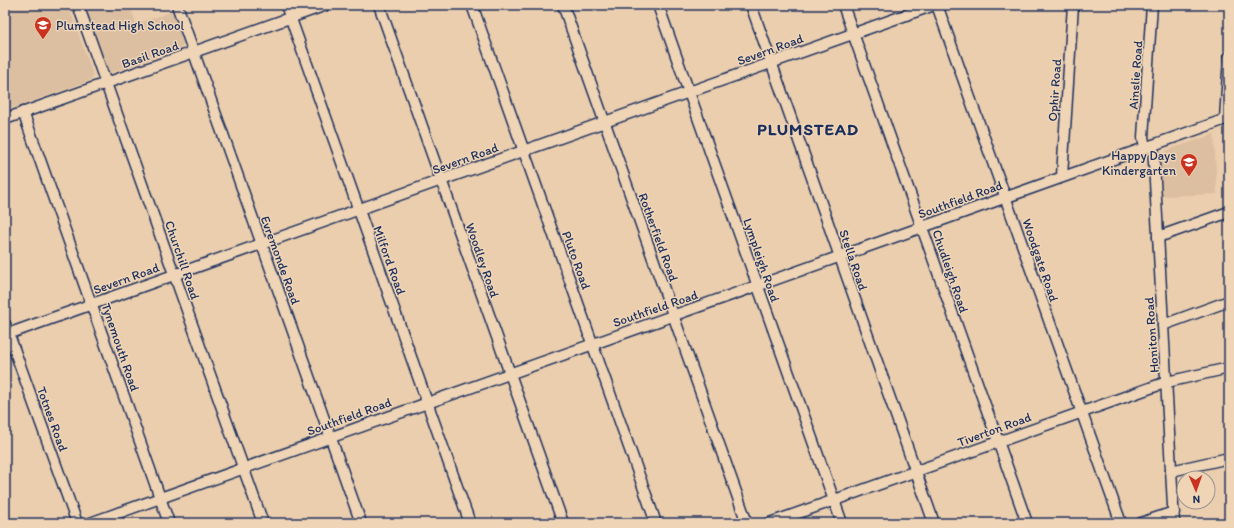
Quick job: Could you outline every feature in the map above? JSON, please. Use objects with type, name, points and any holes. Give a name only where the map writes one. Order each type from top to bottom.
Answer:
[{"type":"street","name":"Churchill Road","points":[[78,5],[263,523]]},
{"type":"street","name":"Evremonde Road","points":[[177,5],[361,523]]},
{"type":"street","name":"Milford Road","points":[[286,5],[470,523]]},
{"type":"street","name":"Basil Road","points":[[5,119],[326,5]]},
{"type":"street","name":"Woodley Road","points":[[379,5],[563,523]]},
{"type":"street","name":"Pluto Road","points":[[472,5],[656,523]]},
{"type":"street","name":"Rotherfield Road","points":[[563,5],[747,523]]},
{"type":"street","name":"Lympleigh Road","points":[[658,5],[842,523]]},
{"type":"street","name":"Stella Road","points":[[751,5],[934,523]]},
{"type":"street","name":"Chudleigh Road","points":[[843,5],[1027,523]]},
{"type":"street","name":"Severn Road","points":[[6,331],[92,304],[934,5]]},
{"type":"street","name":"Woodgate Road","points":[[937,5],[1121,523]]},
{"type":"street","name":"Ophir Road","points":[[1062,176],[1073,5]]},
{"type":"street","name":"Ainslie Road","points":[[1149,146],[1144,137],[1152,5]]},
{"type":"street","points":[[1227,118],[1229,57]]},
{"type":"street","name":"Tynemouth Road","points":[[24,112],[169,523]]},
{"type":"street","name":"Southfield Road","points":[[90,523],[1004,196],[1227,118]]},
{"type":"street","name":"Honiton Road","points":[[1149,146],[1158,237],[1174,523]]},
{"type":"street","points":[[1158,237],[1229,212]]},
{"type":"street","points":[[1163,325],[1229,301]]},
{"type":"street","name":"Totnes Road","points":[[6,331],[77,523]]},
{"type":"street","name":"Tiverton Road","points":[[770,523],[1167,382],[1229,368]]},
{"type":"street","points":[[1171,471],[1229,458]]},
{"type":"street","points":[[1141,523],[1174,512]]},
{"type":"shaded area","name":"Plumstead High School","points":[[5,5],[68,5],[93,75],[91,80],[5,111]]},
{"type":"shaded area","points":[[84,5],[130,5],[136,24],[174,11],[184,44],[180,48],[110,73],[106,69]]},
{"type":"shaded area","name":"Happy Days Kindergarten","points":[[1214,134],[1217,194],[1162,196],[1161,160],[1166,151]]},
{"type":"place","name":"Plumstead High School","points":[[43,40]]},
{"type":"place","name":"Happy Days Kindergarten","points":[[1189,177]]},
{"type":"district","name":"PLUMSTEAD","points":[[808,129]]}]
